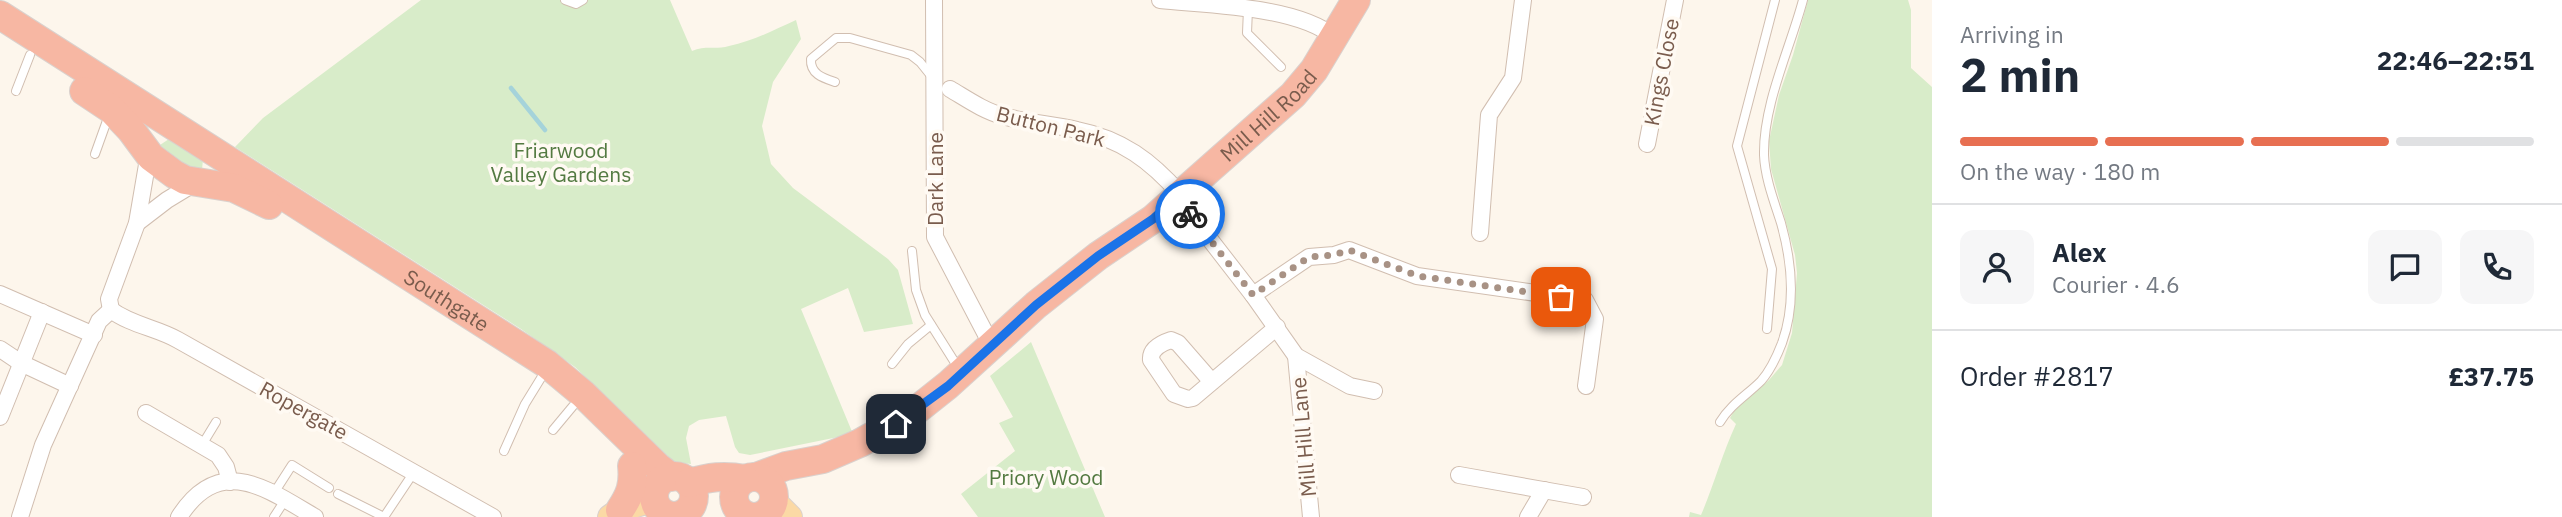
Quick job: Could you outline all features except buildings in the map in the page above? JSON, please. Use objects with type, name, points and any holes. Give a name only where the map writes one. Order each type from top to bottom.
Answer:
[{"type":"highway","name":"Mill Hill Road","points":[[762,502],[823,458],[884,432],[909,416],[1098,256],[1153,219],[1293,95],[1331,43],[1356,0]]},
{"type":"highway","name":"Southgate","points":[[0,15],[450,300],[547,365],[583,394],[658,467],[671,498]]},
{"type":"highway","name":"Southgate","points":[[0,35],[111,109],[149,153],[174,174],[184,180],[234,188],[258,197],[541,378],[573,406],[632,466],[671,498]]},
{"type":"highway","points":[[149,153],[153,135],[160,129],[174,127]]},
{"type":"highway","points":[[197,182],[209,165],[205,146]]},
{"type":"highway","points":[[615,514],[631,495],[632,466]]},
{"type":"highway","points":[[671,498],[762,502]]},
{"type":"main road","points":[[615,514],[671,498]]},
{"type":"street","name":"Dark Lane","points":[[934,0],[943,85],[935,237],[991,344]]},
{"type":"street","points":[[1160,0],[1248,9],[1317,24],[1331,43]]},
{"type":"street","points":[[1480,233],[1489,115],[1513,78],[1523,0]]},
{"type":"street","name":"Kings Close","points":[[1647,144],[1675,0]]},
{"type":"street","name":"Button Park","points":[[943,85],[1000,116],[1090,133],[1126,147],[1146,159],[1179,196]]},
{"type":"street","points":[[20,517],[43,445],[102,317],[111,310],[109,299],[137,223],[149,153]]},
{"type":"street","points":[[137,223],[197,182]]},
{"type":"street","name":"Mill Hill Lane","points":[[1179,196],[1296,356],[1350,386],[1374,391]]},
{"type":"street","points":[[1253,295],[1309,257],[1334,255],[1349,250],[1418,276],[1585,300],[1595,318],[1586,386]]},
{"type":"street","points":[[0,294],[94,335]]},
{"type":"street","name":"Ropergate","points":[[111,310],[128,321],[158,329],[493,517]]},
{"type":"street","points":[[0,417],[42,312]]},
{"type":"street","points":[[1212,382],[1277,327]]},
{"type":"street","points":[[0,349],[21,363],[70,386]]},
{"type":"street","name":"Mill Hill Lane","points":[[1296,356],[1311,517]]},
{"type":"street","points":[[146,413],[223,460],[230,482]]},
{"type":"street","points":[[1459,475],[1583,497]]},
{"type":"street","points":[[179,517],[196,497],[209,489],[230,482],[246,481],[315,517]]},
{"type":"street","points":[[1528,517],[1544,490]]},
{"type":"lane","points":[[565,0],[576,4],[583,0]]},
{"type":"lane","points":[[1767,329],[1772,270],[1737,146],[1775,0]]},
{"type":"lane","points":[[1720,422],[1727,410],[1763,379],[1773,363],[1786,330],[1791,293],[1790,261],[1764,156],[1767,120],[1803,0]]},
{"type":"lane","points":[[1248,9],[1247,33],[1281,67]]},
{"type":"lane","points":[[835,82],[819,76],[813,70],[811,59],[836,38],[850,38],[911,55],[943,85]]},
{"type":"lane","points":[[16,91],[30,55]]},
{"type":"lane","points":[[96,154],[111,109]]},
{"type":"lane","points":[[912,250],[916,290],[931,325],[962,373]]},
{"type":"lane","points":[[892,363],[908,344],[931,325]]},
{"type":"lane","points":[[504,451],[525,404],[541,378]]},
{"type":"lane","points":[[553,430],[573,406]]},
{"type":"lane","points":[[202,445],[216,422]]},
{"type":"lane","points":[[274,517],[292,465],[329,488]]},
{"type":"lane","points":[[338,494],[384,517],[414,472]]},
{"type":"green space","name":"Friarwood Valley Gardens","points":[[421,0],[670,0],[692,51],[738,44],[796,20],[801,39],[773,82],[762,126],[771,164],[793,188],[888,259],[898,270],[913,324],[864,332],[848,288],[801,309],[853,434],[750,455],[739,453],[735,447],[726,416],[699,420],[689,426],[686,438],[691,464],[674,462],[575,367],[521,329],[235,147],[263,118]]},
{"type":"green space","points":[[1808,0],[1908,0],[1911,10],[1911,68],[1932,87],[1932,517],[1689,517],[1690,512],[1701,515],[1736,424],[1730,418],[1736,408],[1782,365],[1792,333],[1797,273],[1795,255],[1771,169],[1769,141],[1779,95]]},
{"type":"green space","points":[[169,139],[203,159],[202,170],[195,175],[159,148]]},
{"type":"green space","name":"Priory Wood","points":[[1031,342],[1105,517],[978,517],[961,494],[1015,451],[999,423],[1013,417],[990,376]]},
{"type":"waterway","points":[[511,88],[545,130]]},
{"type":"way so far","points":[[1190,214],[1253,295],[1309,257],[1334,255],[1349,250],[1418,276],[1561,297]]},
{"type":"route","points":[[896,424],[948,386],[1036,305],[1098,256],[1153,219],[1177,197],[1190,214]]}]
